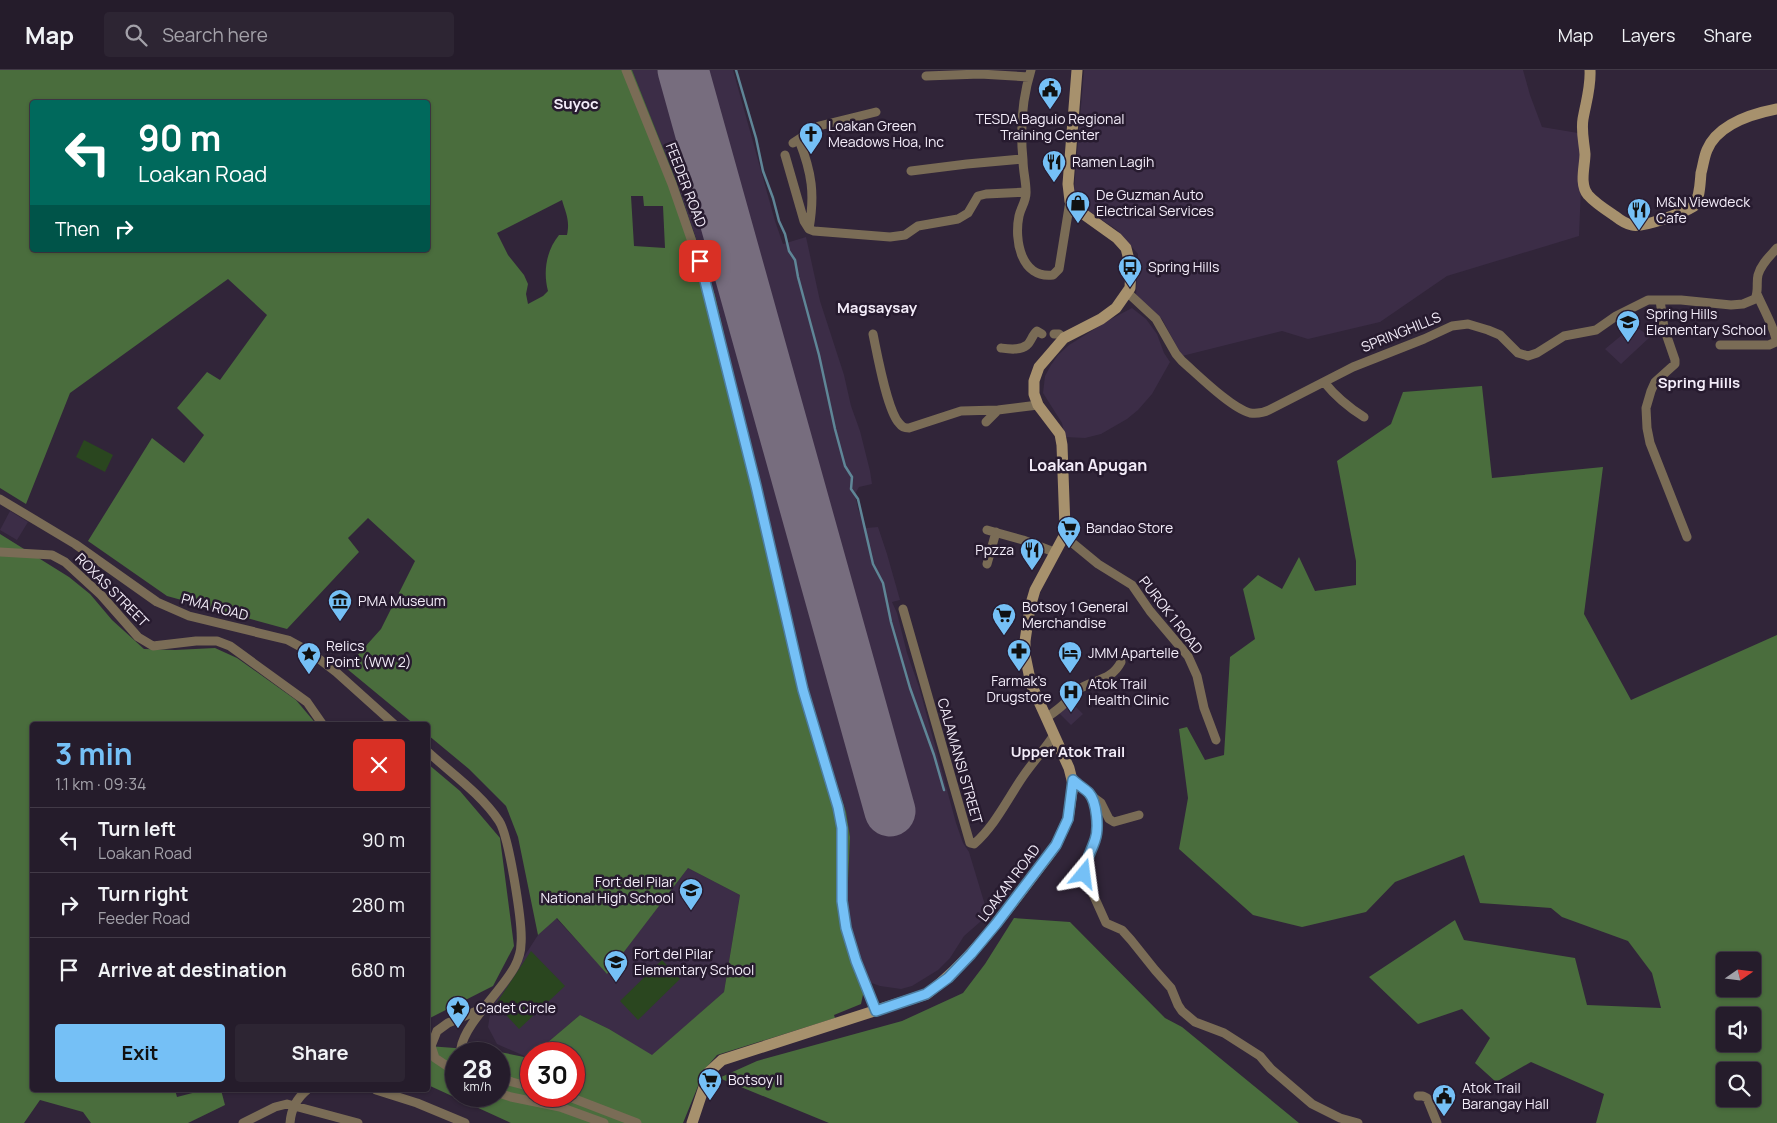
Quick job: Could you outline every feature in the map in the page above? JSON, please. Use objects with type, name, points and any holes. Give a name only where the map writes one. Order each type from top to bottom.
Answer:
[{"type":"main road","points":[[1064,536],[1065,518],[1060,434],[1038,405],[1034,394],[1034,382],[1040,367],[1059,336],[1101,319],[1116,308],[1128,293],[1131,281],[1131,268],[1126,248],[1117,238],[1075,208],[1070,201],[1068,184],[1076,70]]},
{"type":"main road","points":[[1590,70],[1589,93],[1582,133],[1585,153],[1585,190],[1588,196],[1609,212],[1624,223],[1632,225],[1644,225],[1694,206],[1698,198],[1705,156],[1711,143],[1738,120],[1777,109]]},
{"type":"main road","name":"LOAKAN ROAD","points":[[692,1123],[709,1072],[722,1060],[926,994],[948,978],[996,924],[1056,845],[1068,819],[1073,780],[1031,684],[1025,655],[1025,641],[1030,607],[1035,590],[1064,536]]},
{"type":"street","name":"FEEDER ROAD","points":[[626,70],[672,184],[706,282],[803,690],[838,807],[842,828],[842,901],[846,928],[856,961],[876,1011]]},
{"type":"street","points":[[926,76],[1030,73],[1024,94],[1022,116],[1022,159],[1026,200],[1019,215],[1018,243],[1021,255],[1028,266],[1039,274],[1052,275],[1059,269],[1070,201]]},
{"type":"street","points":[[808,229],[811,214],[812,182],[807,158],[796,141],[820,126],[876,112]]},
{"type":"street","points":[[785,155],[804,221],[808,229],[814,231],[890,237],[902,236],[918,226],[958,220],[968,213],[978,196],[1026,192]]},
{"type":"street","points":[[911,171],[1022,159]]},
{"type":"street","points":[[1720,345],[1775,346],[1775,332],[1757,294],[1758,274],[1764,262],[1777,248]]},
{"type":"street","name":"SPRINGHILLS","points":[[1128,293],[1156,319],[1182,361],[1233,403],[1243,410],[1250,412],[1265,412],[1353,367],[1452,326],[1468,324],[1488,330],[1500,335],[1518,353],[1528,356],[1537,353],[1564,336],[1596,330],[1616,316],[1648,300],[1681,300],[1731,305],[1749,302],[1755,299],[1757,294]]},
{"type":"street","points":[[1660,300],[1664,328],[1675,360],[1674,364],[1655,382],[1647,402],[1648,436],[1687,537]]},
{"type":"street","points":[[1001,348],[1020,348],[1026,346],[1034,333],[1037,331],[1042,334]]},
{"type":"street","points":[[873,334],[892,412],[904,428],[961,411],[998,410],[1038,405]]},
{"type":"street","points":[[1324,382],[1343,403],[1364,417]]},
{"type":"street","points":[[986,422],[998,410]]},
{"type":"street","name":"PMA ROAD","points":[[0,499],[75,544],[157,602],[174,611],[288,640],[310,652],[336,672],[392,722]]},
{"type":"street","points":[[987,564],[991,531],[1023,540],[1054,552]]},
{"type":"street","name":"PUROK 1 ROAD","points":[[1064,536],[1098,564],[1132,585],[1150,611],[1188,656],[1216,740]]},
{"type":"street","name":"ROXAS STREET","points":[[0,552],[52,555],[65,562],[101,595],[138,637],[153,646],[196,641],[217,642],[230,646],[307,702],[321,722]]},
{"type":"street","name":"CALAMANSI STREET","points":[[903,609],[970,843],[974,844],[991,824],[1054,735]]},
{"type":"street","points":[[1046,718],[1082,687],[1112,675],[1117,671],[1121,662]]},
{"type":"street","points":[[430,754],[484,803],[500,822],[506,838],[521,929],[521,946],[516,964],[504,985],[484,1008],[462,1042]]},
{"type":"street","points":[[1073,780],[1101,804],[1109,819],[1114,822],[1139,814]]},
{"type":"street","points":[[1090,794],[1097,826],[1095,839],[1084,866],[1084,874],[1106,923],[1122,930],[1131,940],[1171,988],[1182,1011],[1195,1022],[1224,1033],[1260,1056],[1271,1069],[1312,1104],[1340,1118],[1358,1123]]},
{"type":"street","points":[[445,1065],[435,1058],[431,1046],[437,1031],[448,1023],[484,1008]]},
{"type":"street","points":[[290,1123],[295,1105],[305,1092]]},
{"type":"street","points":[[382,1092],[417,1103],[465,1123]]},
{"type":"street","points":[[1418,1096],[1427,1098],[1437,1123]]},
{"type":"street","points":[[510,1098],[560,1107],[604,1123]]},
{"type":"street","points":[[243,1123],[276,1107],[287,1104],[358,1123]]},
{"type":"street","points":[[585,1104],[626,1121],[637,1123]]},
{"type":"shaded area","points":[[632,70],[733,70],[783,244],[806,237],[820,301],[844,375],[870,471],[872,484],[859,487],[855,494],[858,509],[866,528],[878,527],[887,554],[900,600],[892,602],[919,687],[956,823],[963,843],[969,852],[988,915],[964,936],[950,958],[938,970],[912,986],[901,989],[880,986],[866,981],[852,936],[847,906],[850,837],[807,694],[715,295],[676,181]]},
{"type":"shaded area","points":[[1084,70],[1523,70],[1542,127],[1578,133],[1582,164],[1579,236],[1447,276],[1380,322],[1308,339],[1282,331],[1182,356],[1162,319],[1136,295],[1138,254],[1117,230],[1080,205],[1074,190]]},
{"type":"shaded area","points":[[1132,308],[1146,319],[1157,334],[1164,353],[1170,362],[1152,394],[1127,419],[1101,434],[1085,438],[1065,437],[1062,423],[1043,393],[1045,376],[1058,355],[1069,345]]},
{"type":"shaded area","name":"Spring Hills Elementary School","points":[[1634,325],[1650,337],[1621,364],[1605,349]]},
{"type":"shaded area","points":[[10,511],[28,522],[17,540],[0,530]]},
{"type":"shaded area","name":"Atok Trail Health Clinic","points":[[1071,702],[1083,714],[1071,725],[1059,713]]},
{"type":"shaded area","name":"Fort del Pilar Elementary School","points":[[688,868],[740,895],[724,992],[652,1056],[609,1029],[580,1015],[548,1042],[520,1042],[520,1054],[510,1050],[510,1042],[496,1042],[488,1027],[491,1008],[538,935],[556,918],[607,973]]},
{"type":"green space","points":[[0,70],[632,70],[676,181],[715,295],[807,694],[846,812],[850,837],[847,906],[852,936],[866,981],[861,1004],[834,1015],[835,1018],[717,1055],[705,1069],[683,1123],[511,1123],[476,1107],[510,1107],[510,1054],[520,1056],[520,1107],[585,1107],[585,1042],[548,1042],[580,1015],[609,1029],[652,1055],[724,992],[740,895],[688,868],[607,974],[557,918],[538,935],[518,837],[506,806],[469,769],[430,737],[430,722],[411,722],[346,668],[381,629],[415,561],[368,518],[348,538],[359,552],[287,629],[167,596],[88,541],[152,438],[184,463],[204,435],[177,408],[207,372],[220,380],[267,315],[228,279],[70,393],[26,504],[0,488]],"holes":[[[631,196],[643,196],[644,206],[663,206],[665,248],[634,246]],[[562,200],[568,221],[567,235],[559,235],[548,255],[546,269],[548,291],[528,304],[526,294],[528,284],[524,275],[508,255],[497,233]]]},
{"type":"green space","points":[[1482,386],[1492,478],[1603,467],[1584,614],[1631,700],[1777,635],[1777,1123],[1596,1123],[1604,1094],[1531,1062],[1496,1082],[1475,1063],[1490,1038],[1462,1009],[1418,1024],[1369,977],[1455,920],[1464,940],[1575,958],[1587,1005],[1661,1008],[1652,973],[1628,941],[1562,917],[1551,908],[1480,903],[1464,855],[1395,882],[1366,912],[1302,927],[1253,915],[1179,849],[1188,798],[1179,729],[1187,727],[1205,760],[1224,755],[1230,657],[1255,639],[1243,589],[1258,575],[1282,589],[1299,557],[1315,591],[1356,585],[1356,561],[1337,461],[1391,424],[1403,392]]},
{"type":"green space","points":[[84,440],[113,455],[105,472],[76,457]]},
{"type":"green space","points":[[0,534],[69,577],[90,594],[112,620],[144,649],[215,648],[237,658],[296,700],[314,722],[30,722],[30,1092],[176,1092],[177,1097],[196,1092],[222,1092],[225,1105],[188,1123],[91,1123],[83,1112],[40,1100],[24,1123],[0,1123]]},
{"type":"green space","points":[[430,766],[460,791],[500,838],[514,946],[493,986],[430,1018]]},
{"type":"green space","points":[[1014,918],[1070,922],[1165,1018],[1182,1027],[1299,1123],[829,1123],[719,1078],[757,1061],[902,1021],[963,993],[985,964]]},
{"type":"green space","points":[[531,951],[565,986],[519,1029],[496,1004]]},
{"type":"green space","points":[[662,960],[680,979],[638,1020],[620,1001]]},
{"type":"green space","points":[[430,1046],[445,1047],[445,1093],[430,1086]]},
{"type":"waterway","points":[[736,70],[756,138],[763,171],[789,251],[795,260],[835,429],[845,466],[852,477],[851,489],[858,499],[873,564],[883,583],[891,622],[910,688],[934,755],[944,790]]},
{"type":"runway","points":[[683,70],[890,811]]},
{"type":"place","name":"TESDA Baguio Regional Training Center","points":[[1050,110]]},
{"type":"place","name":"Loakan Green Meadows Hoa, Inc","points":[[811,155]]},
{"type":"place","name":"Ramen Lagih","points":[[1054,183]]},
{"type":"place","name":"De Guzman Auto Electrical Services","points":[[1078,224]]},
{"type":"place","name":"M&N Viewdeck Cafe","points":[[1639,231]]},
{"type":"place","name":"Spring Hills","points":[[1130,288]]},
{"type":"place","name":"Spring Hills Elementary School","points":[[1628,343]]},
{"type":"place","name":"Bandao Store","points":[[1069,549]]},
{"type":"place","name":"Ppzza","points":[[1032,571]]},
{"type":"place","name":"PMA Museum","points":[[340,622]]},
{"type":"place","name":"Botsoy 1 General Merchandise","points":[[1004,636]]},
{"type":"place","name":"Farmak's Drugstore","points":[[1019,672]]},
{"type":"place","name":"JMM Apartelle","points":[[1070,674]]},
{"type":"place","name":"Relics Point (WW 2)","points":[[309,675]]},
{"type":"place","name":"Atok Trail Health Clinic","points":[[1071,713]]},
{"type":"place","name":"Fort del Pilar National High School","points":[[691,911]]},
{"type":"place","name":"Fort del Pilar Elementary School","points":[[616,983]]},
{"type":"place","name":"Cadet Circle","points":[[458,1029]]},
{"type":"place","name":"Botsoy II","points":[[710,1101]]},
{"type":"place","name":"Atok Trail Barangay Hall","points":[[1444,1117]]},
{"type":"district","name":"Suyoc","points":[[576,104]]},
{"type":"district","name":"Magsaysay","points":[[877,308]]},
{"type":"district","name":"Spring Hills","points":[[1699,383]]},
{"type":"district","name":"Loakan Apugan","points":[[1088,465]]},
{"type":"district","name":"Upper Atok Trail","points":[[1068,752]]},
{"type":"route","points":[[700,261],[756,486],[803,690],[838,807],[842,828],[844,878],[842,901],[846,928],[856,961],[876,1011],[926,994],[948,978],[971,954],[1056,845],[1068,819],[1074,784],[1073,780],[1090,794],[1097,826],[1095,839],[1084,866],[1084,874]]}]
